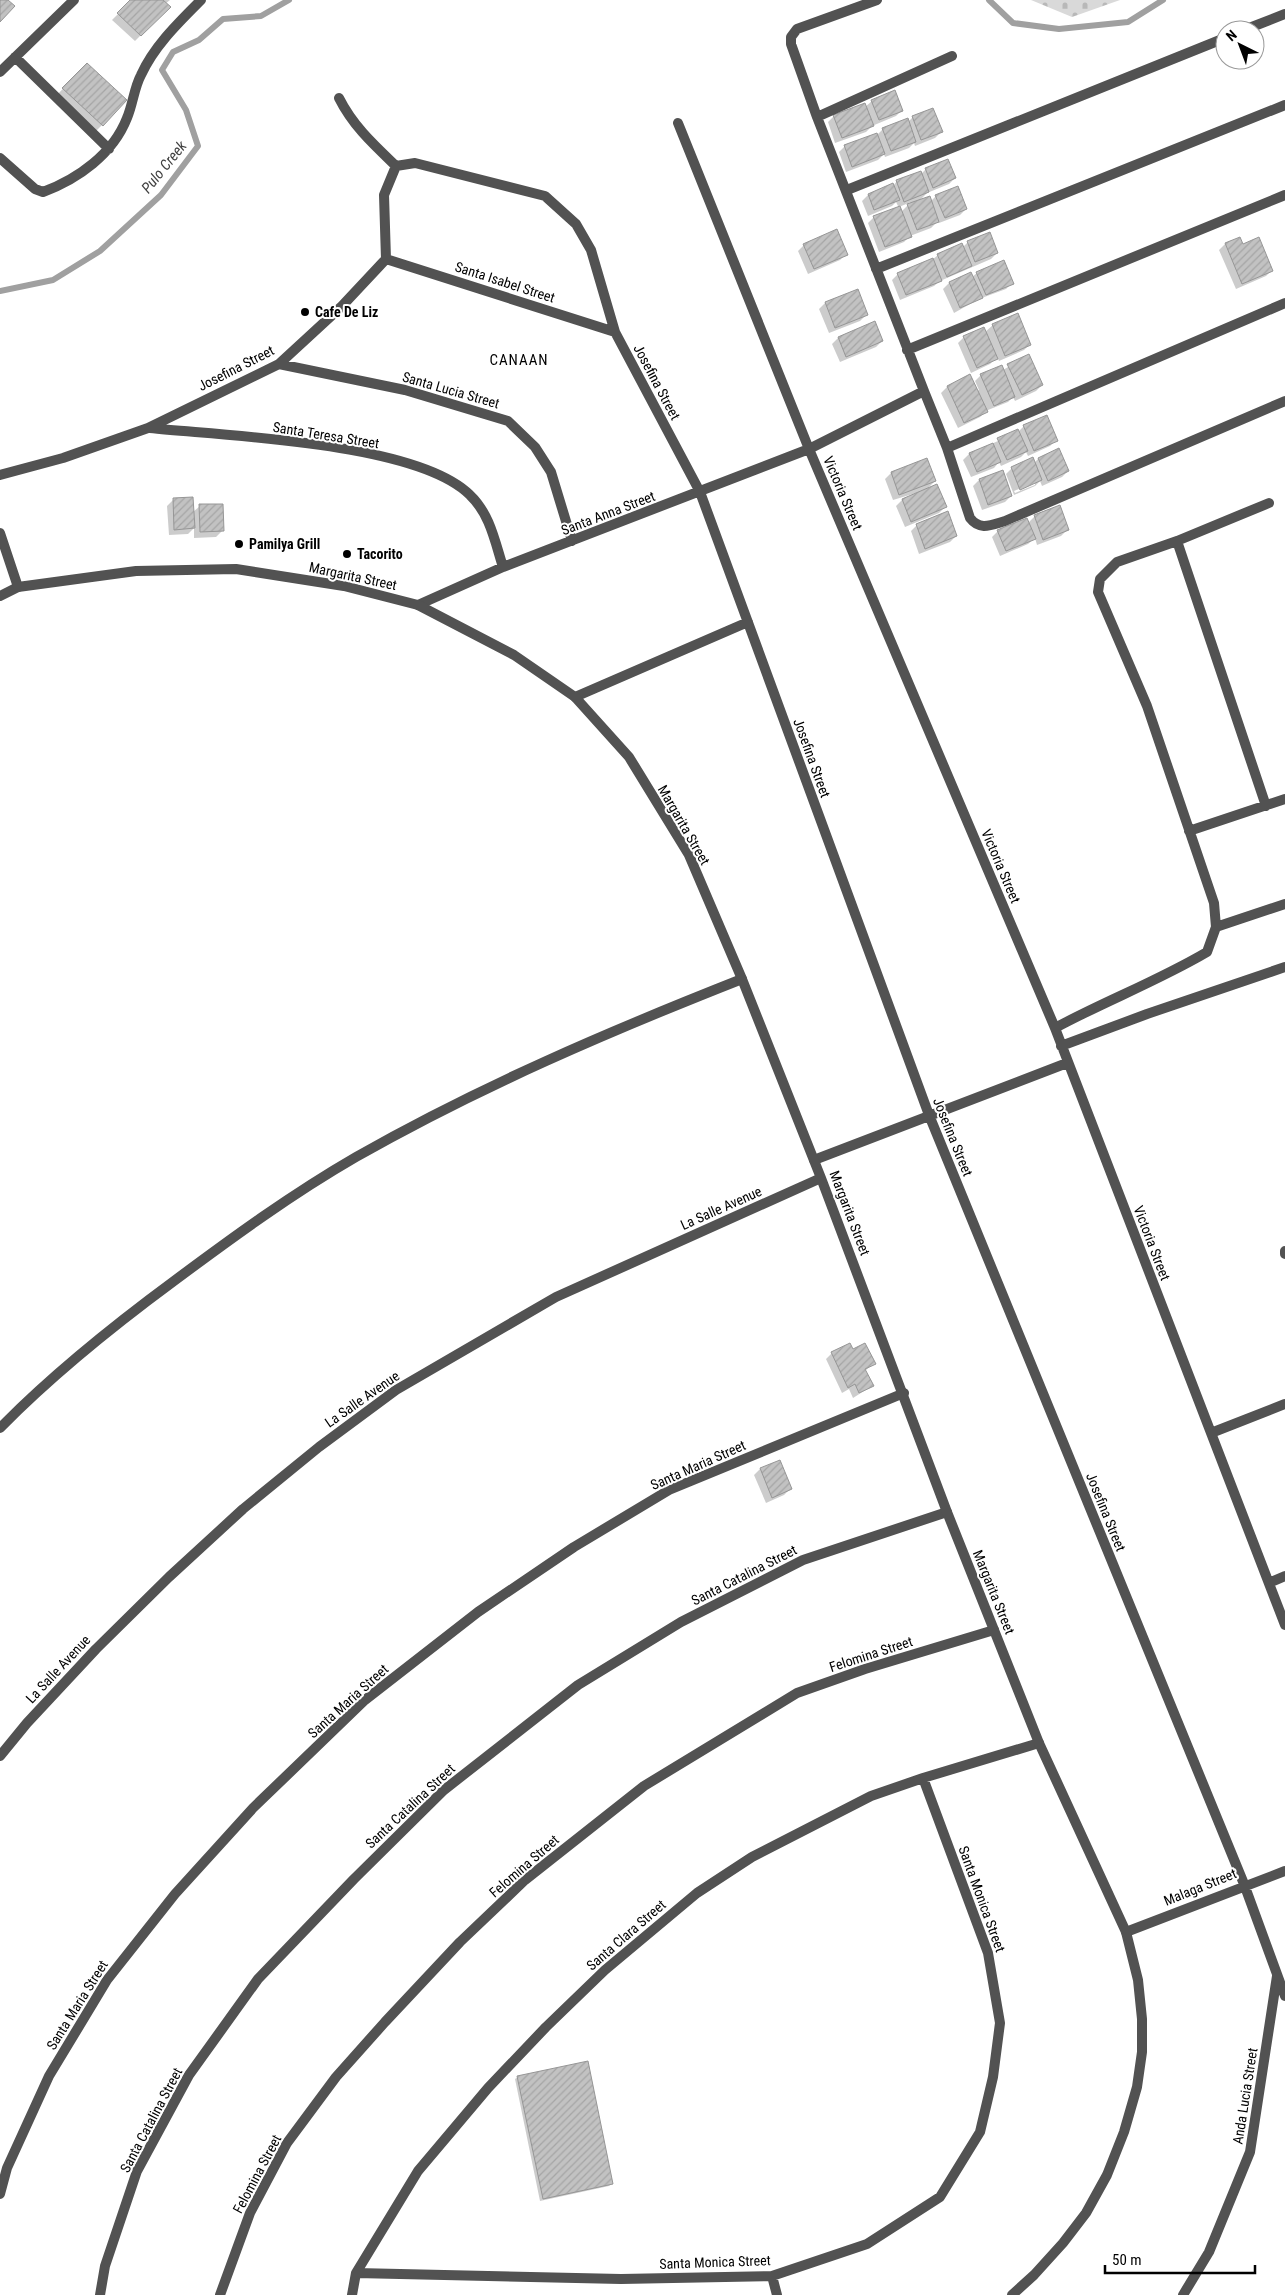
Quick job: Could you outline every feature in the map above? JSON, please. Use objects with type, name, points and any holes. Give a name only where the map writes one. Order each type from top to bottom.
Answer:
[{"type":"street","points":[[0,72],[74,0]]},
{"type":"street","points":[[0,158],[35,188],[43,192],[80,172],[109,150],[121,132],[140,75],[173,29],[201,0]]},
{"type":"street","points":[[877,0],[797,29],[792,37],[791,44],[817,117],[947,448],[970,518],[976,525],[983,527],[1005,521],[1285,401]]},
{"type":"street","points":[[1265,22],[1285,14]]},
{"type":"street","points":[[847,190],[1215,42]]},
{"type":"street","points":[[15,56],[109,150]]},
{"type":"street","points":[[817,117],[952,56]]},
{"type":"street","points":[[339,98],[360,132],[396,166],[384,195],[386,259]]},
{"type":"street","points":[[876,269],[1285,105]]},
{"type":"street","name":"Victoria Street","points":[[678,123],[809,449],[1055,1028],[1285,1625]]},
{"type":"street","name":"Josefina Street","points":[[396,166],[416,162],[545,196],[576,224],[591,250],[615,332],[700,492],[929,1115],[1244,1884],[1285,1996]]},
{"type":"street","points":[[907,350],[1285,195]]},
{"type":"street","name":"Josefina Street","points":[[0,475],[63,458],[148,428],[279,364],[342,306],[386,259]]},
{"type":"street","name":"Santa Isabel Street","points":[[386,259],[615,332]]},
{"type":"street","points":[[947,448],[1285,303]]},
{"type":"street","name":"Santa Lucia Street","points":[[279,364],[405,390],[508,420],[535,447],[551,472],[572,541]]},
{"type":"street","name":"Santa Anna Street","points":[[418,605],[503,567],[809,449],[924,390]]},
{"type":"street","name":"Santa Teresa Street","points":[[148,428],[348,449],[396,460],[444,476],[470,495],[488,520],[503,567]]},
{"type":"street","points":[[1055,1028],[1088,1010],[1181,967],[1207,952],[1216,927],[1214,903],[1147,706],[1098,592],[1100,579],[1117,562],[1177,542],[1269,503]]},
{"type":"street","points":[[0,533],[18,587]]},
{"type":"street","points":[[1177,542],[1266,806]]},
{"type":"street","name":"Margarita Street","points":[[0,596],[18,587],[136,570],[236,569],[344,586],[418,605],[514,655],[575,697],[628,757],[688,855],[742,979],[814,1160],[904,1393],[947,1512],[1039,1744],[1126,1932],[1138,1980],[1142,2019],[1142,2052],[1137,2087],[1124,2132],[1108,2175],[1086,2212],[1063,2243],[1034,2275],[1012,2295]]},
{"type":"street","points":[[575,697],[748,622]]},
{"type":"street","points":[[1189,831],[1285,799]]},
{"type":"street","points":[[1216,927],[1285,904]]},
{"type":"street","points":[[1061,1046],[1147,1014],[1285,967]]},
{"type":"street","points":[[0,1428],[32,1395],[128,1314],[254,1221],[356,1158],[462,1101],[617,1028],[742,979]]},
{"type":"street","points":[[814,1160],[1067,1063]]},
{"type":"street","name":"La Salle Avenue","points":[[0,1756],[27,1723],[96,1649],[189,1558],[243,1509],[304,1459],[396,1390],[556,1297],[821,1178]]},
{"type":"street","name":"Santa Maria Street","points":[[0,2194],[7,2168],[49,2076],[107,1980],[175,1894],[253,1808],[365,1700],[486,1607],[574,1547],[669,1490],[904,1393]]},
{"type":"street","points":[[1211,1434],[1285,1404]]},
{"type":"street","name":"Santa Catalina Street","points":[[100,2295],[105,2266],[137,2171],[189,2075],[258,1979],[354,1879],[444,1790],[578,1685],[681,1622],[803,1560],[947,1512]]},
{"type":"street","points":[[1269,1583],[1285,1576]]},
{"type":"street","name":"Felomina Street","points":[[220,2295],[250,2213],[287,2143],[336,2077],[385,2022],[460,1942],[525,1880],[644,1786],[797,1693],[865,1669],[994,1630]]},
{"type":"street","name":"Santa Clara Street","points":[[352,2295],[356,2273],[418,2171],[488,2088],[546,2026],[605,1970],[697,1893],[752,1857],[871,1796],[923,1778],[1039,1744]]},
{"type":"street","name":"Santa Monica Street","points":[[356,2273],[621,2279],[772,2276],[866,2244],[940,2197],[980,2132],[993,2078],[1000,2023],[988,1953],[923,1778]]},
{"type":"street","name":"Malaga Street","points":[[1126,1932],[1244,1884],[1285,1870]]},
{"type":"street","name":"Anda Lucia Street","points":[[1183,2295],[1209,2252],[1250,2152],[1277,1976]]},
{"type":"street","points":[[772,2276],[777,2295]]},
{"type":"green space","points":[[1031,0],[1120,0],[1072,17]]},
{"type":"building","points":[[0,0],[8,0],[15,6],[0,22]]},
{"type":"building","points":[[130,0],[163,0],[171,7],[141,36],[117,13]]},
{"type":"building","points":[[87,63],[127,100],[103,126],[62,88]]},
{"type":"building","points":[[895,90],[903,111],[879,120],[871,100]]},
{"type":"building","points":[[865,103],[874,126],[842,138],[833,115]]},
{"type":"building","points":[[933,108],[943,132],[921,140],[912,116]]},
{"type":"building","points":[[908,118],[916,142],[891,151],[882,128]]},
{"type":"building","points":[[877,133],[885,154],[852,167],[844,145]]},
{"type":"building","points":[[948,159],[956,178],[933,188],[925,168]]},
{"type":"building","points":[[921,171],[929,192],[904,202],[896,180]]},
{"type":"building","points":[[893,183],[900,200],[874,210],[868,194]]},
{"type":"building","points":[[958,186],[967,209],[945,218],[935,195]]},
{"type":"building","points":[[930,196],[939,222],[917,230],[907,204]]},
{"type":"building","points":[[900,206],[912,237],[885,247],[873,216]]},
{"type":"building","points":[[837,229],[848,255],[814,269],[803,244]]},
{"type":"building","points":[[990,232],[998,253],[975,262],[967,241]]},
{"type":"building","points":[[1240,237],[1243,244],[1259,237],[1273,271],[1242,284],[1225,243]]},
{"type":"building","points":[[962,243],[972,266],[947,277],[937,254]]},
{"type":"building","points":[[933,258],[942,281],[906,295],[897,273]]},
{"type":"building","points":[[1004,260],[1014,284],[986,295],[976,272]]},
{"type":"building","points":[[971,272],[983,298],[960,308],[949,282]]},
{"type":"building","points":[[858,289],[868,315],[835,328],[825,302]]},
{"type":"building","points":[[1018,313],[1031,345],[1005,356],[992,324]]},
{"type":"building","points":[[875,321],[883,341],[846,357],[838,337]]},
{"type":"building","points":[[984,327],[998,359],[977,368],[963,336]]},
{"type":"building","points":[[1029,354],[1043,385],[1022,395],[1007,364]]},
{"type":"building","points":[[1002,365],[1015,397],[994,406],[980,374]]},
{"type":"building","points":[[970,374],[988,412],[964,423],[947,386]]},
{"type":"building","points":[[1047,415],[1058,441],[1034,451],[1023,425]]},
{"type":"building","points":[[1018,429],[1028,451],[1007,460],[997,438]]},
{"type":"building","points":[[993,443],[1001,462],[977,472],[969,453]]},
{"type":"building","points":[[1059,448],[1069,471],[1048,481],[1038,458]]},
{"type":"building","points":[[1033,457],[1042,480],[1020,490],[1011,467]]},
{"type":"building","points":[[927,458],[936,481],[899,495],[891,472]]},
{"type":"building","points":[[1003,470],[1012,496],[988,505],[979,479]]},
{"type":"building","points":[[937,484],[947,507],[911,522],[902,499]]},
{"type":"building","points":[[193,497],[195,528],[174,530],[173,498]]},
{"type":"building","points":[[199,504],[223,504],[224,531],[200,532]]},
{"type":"building","points":[[1060,505],[1069,530],[1043,540],[1034,515]]},
{"type":"building","points":[[948,511],[957,536],[925,549],[916,524]]},
{"type":"building","points":[[1027,518],[1036,539],[1006,551],[997,530]]},
{"type":"building","points":[[850,1343],[853,1349],[865,1343],[876,1364],[865,1369],[874,1386],[859,1393],[855,1384],[848,1388],[831,1352]]},
{"type":"building","points":[[780,1460],[792,1489],[772,1498],[760,1468]]},
{"type":"building","points":[[588,2061],[613,2184],[543,2199],[517,2076]]},
{"type":"waterway","name":"Pulo Creek","points":[[0,291],[53,280],[100,251],[161,195],[198,146],[186,110],[162,70],[173,52],[199,40],[223,19],[261,16],[289,0]]},
{"type":"waterway","name":"Pulo Creek","points":[[989,0],[1013,23],[1059,29],[1128,22],[1163,0]]},
{"type":"place","name":"Cafe De Liz","points":[[305,312]]},
{"type":"place","name":"Pamilya Grill","points":[[239,544]]},
{"type":"place","name":"Tacorito","points":[[347,554]]},
{"type":"district","name":"CANAAN","points":[[519,360]]}]
